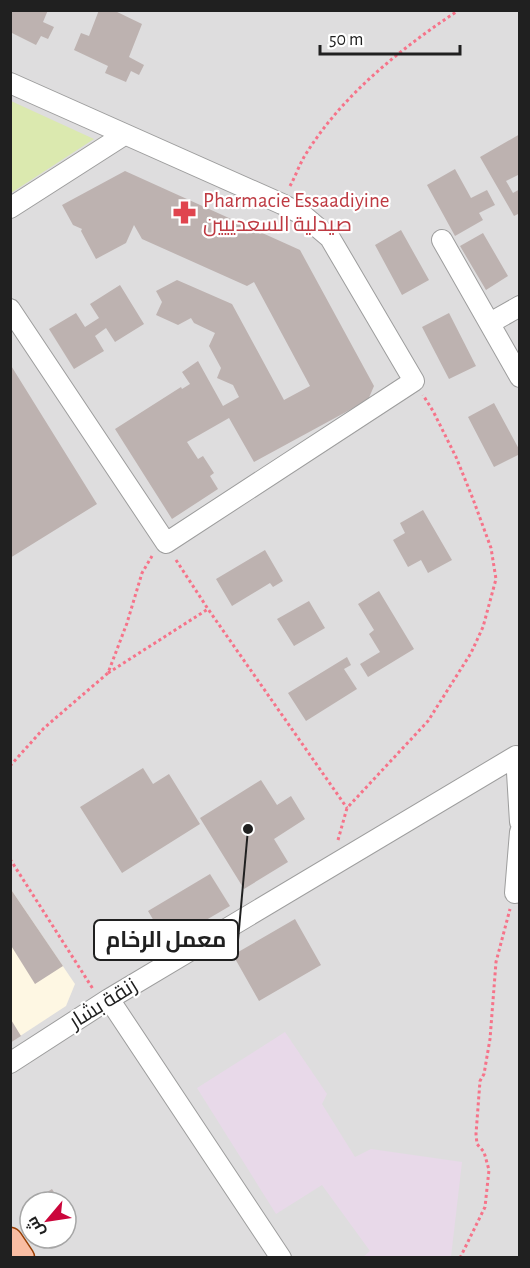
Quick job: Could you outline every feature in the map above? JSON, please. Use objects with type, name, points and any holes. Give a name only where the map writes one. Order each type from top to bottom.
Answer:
[{"type":"main road","points":[[10,1240],[22,1257]]},
{"type":"street","points":[[10,83],[303,215],[330,238],[414,381],[165,543],[10,309]]},
{"type":"street","points":[[10,208],[124,135]]},
{"type":"street","points":[[442,240],[519,377]]},
{"type":"street","points":[[490,323],[519,306]]},
{"type":"street","name":"زنقة بشار","points":[[10,1063],[105,1001],[516,756],[519,822]]},
{"type":"street","points":[[514,893],[519,832]]},
{"type":"street","points":[[105,1001],[281,1257]]},
{"type":"path","points":[[282,204],[303,158],[325,127],[351,97],[382,68],[432,28],[459,10]]},
{"type":"path","points":[[331,866],[347,808],[428,721],[471,653],[483,627],[496,579],[491,548],[456,457],[433,411],[414,381]]},
{"type":"path","points":[[108,673],[127,623],[142,573],[151,557],[165,543],[208,609],[347,808]]},
{"type":"path","points":[[10,766],[44,728],[108,673],[208,609]]},
{"type":"path","points":[[10,859],[105,1001]]},
{"type":"path","points":[[460,1257],[485,1207],[489,1170],[484,1152],[477,1144],[476,1134],[480,1081],[484,1074],[490,1039],[496,962],[514,893]]},
{"type":"shaded area","points":[[10,11],[519,11],[519,1257],[11,1257]]},
{"type":"shaded area","points":[[10,888],[75,984],[66,1006],[11,1042]]},
{"type":"shaded area","points":[[285,1032],[327,1094],[322,1104],[355,1157],[371,1149],[462,1162],[451,1257],[363,1257],[370,1251],[322,1185],[276,1214],[197,1088]]},
{"type":"green space","points":[[11,101],[94,139],[11,193]]},
{"type":"building","points":[[10,10],[48,10],[43,22],[54,27],[48,39],[41,36],[36,45],[10,32]]},
{"type":"building","points":[[99,10],[113,10],[142,24],[129,57],[144,65],[139,75],[131,71],[126,82],[105,73],[108,66],[74,50],[81,33],[89,36]]},
{"type":"building","points":[[520,134],[520,174],[506,181],[513,193],[520,189],[520,213],[514,216],[480,157]]},
{"type":"building","points":[[455,169],[471,198],[487,190],[495,205],[479,213],[483,220],[455,236],[427,185]]},
{"type":"building","points":[[125,171],[300,250],[374,386],[368,400],[254,462],[229,418],[187,442],[198,459],[203,456],[214,473],[210,476],[218,489],[172,519],[115,429],[181,387],[182,389],[190,384],[182,372],[198,361],[223,406],[239,397],[233,385],[217,378],[221,368],[209,346],[215,333],[194,323],[191,318],[178,325],[156,315],[162,302],[156,291],[177,280],[232,304],[284,400],[310,386],[254,282],[247,286],[142,239],[134,225],[126,243],[96,259],[82,229],[73,225],[62,205]]},
{"type":"building","points":[[401,230],[429,280],[402,295],[375,245]]},
{"type":"building","points":[[483,233],[508,276],[486,290],[460,246]]},
{"type":"building","points":[[120,285],[144,324],[115,342],[106,328],[95,336],[104,351],[74,369],[49,329],[76,313],[85,327],[99,318],[90,304]]},
{"type":"building","points":[[449,313],[476,366],[449,379],[422,327]]},
{"type":"building","points":[[10,364],[97,504],[10,558]]},
{"type":"building","points":[[494,403],[520,454],[494,467],[468,417]]},
{"type":"building","points":[[423,510],[452,560],[428,573],[421,560],[408,567],[393,540],[405,533],[400,523]]},
{"type":"building","points":[[265,550],[283,581],[273,587],[270,583],[232,606],[216,579]]},
{"type":"building","points":[[379,591],[414,649],[368,677],[360,664],[380,652],[369,634],[374,630],[358,604]]},
{"type":"building","points":[[309,601],[325,628],[294,646],[277,619]]},
{"type":"building","points":[[347,657],[351,665],[344,669],[357,689],[306,721],[288,693]]},
{"type":"building","points":[[143,768],[153,784],[169,774],[200,824],[122,873],[80,807]]},
{"type":"building","points":[[261,780],[277,805],[291,796],[305,819],[274,839],[288,862],[244,889],[200,818]]},
{"type":"building","points":[[210,874],[230,906],[167,943],[148,911]]},
{"type":"building","points":[[10,888],[63,966],[35,984],[10,944]]},
{"type":"building","points":[[295,919],[321,965],[259,1001],[233,955]]},
{"type":"building","points":[[10,1018],[21,1036],[10,1043]]},
{"type":"place","name":"Pharmacie Essaadiyine صيدلية السعدييين","points":[[185,212]]},
{"type":"place","name":"معمل الرخام","points":[[248,829]]}]
